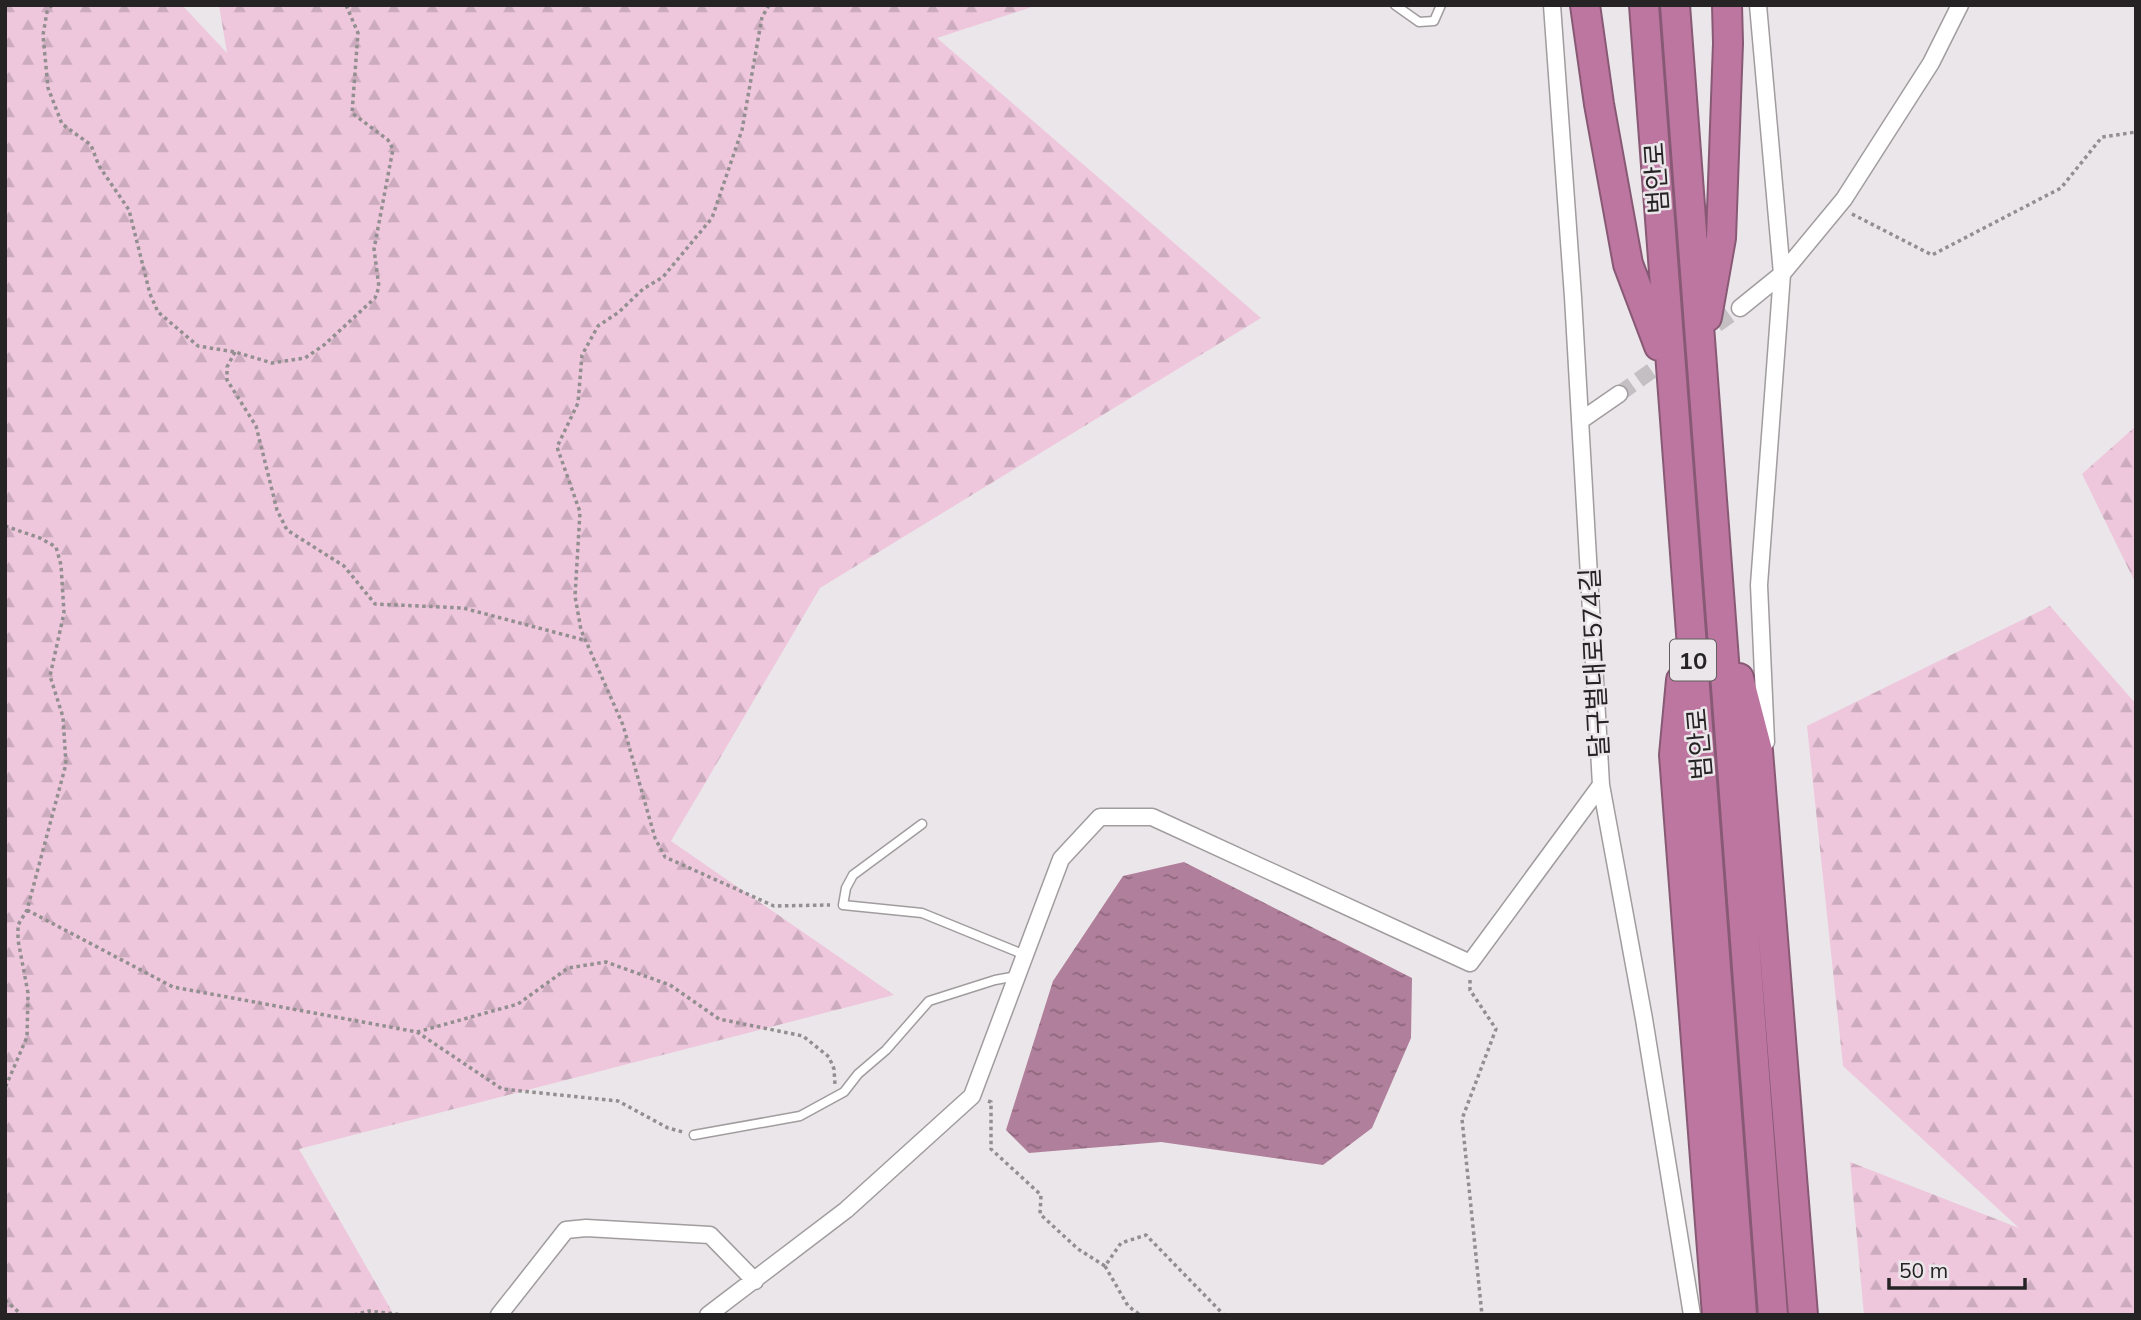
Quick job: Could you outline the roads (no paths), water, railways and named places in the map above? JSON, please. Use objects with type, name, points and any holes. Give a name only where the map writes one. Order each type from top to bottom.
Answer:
[{"type":"highway","points":[[1585,5],[1598,104],[1628,264],[1670,375]]},
{"type":"highway","name":"범안로","points":[[1644,5],[1742,1315]]},
{"type":"highway","name":"범안로","points":[[1675,5],[1773,1315]]},
{"type":"highway","points":[[1700,358],[1721,238],[1727,5]]},
{"type":"highway","points":[[1688,601],[1674,755],[1717,1315]]},
{"type":"highway","points":[[1720,607],[1758,751],[1803,1315]]},
{"type":"street","name":"달구벌대로574길","points":[[1552,5],[1601,785],[1644,1018],[1692,1315]]},
{"type":"street","points":[[1758,5],[1782,274],[1759,585],[1774,958]]},
{"type":"street","points":[[1740,308],[1782,274],[1838,207],[1931,63],[1960,5]]},
{"type":"street","points":[[1580,421],[1619,394]]},
{"type":"street","points":[[708,1315],[846,1210],[972,1096],[1061,859],[1100,817],[1152,817],[1470,964],[1601,785]]},
{"type":"street","points":[[499,1315],[566,1230],[710,1235],[755,1281]]},
{"type":"lane","points":[[1395,5],[1419,22],[1434,21],[1441,5]]},
{"type":"lane","points":[[922,824],[853,875],[846,888],[843,905],[922,913],[1025,955]]},
{"type":"lane","points":[[694,1135],[800,1115],[844,1092],[929,1001],[995,980],[1017,976]]},
{"type":"water","points":[[1184,862],[1412,978],[1411,1038],[1372,1128],[1323,1165],[1161,1142],[1029,1153],[1006,1130],[1053,981],[1123,876]]},
{"type":"tunnel","points":[[1619,394],[1740,308]]}]
